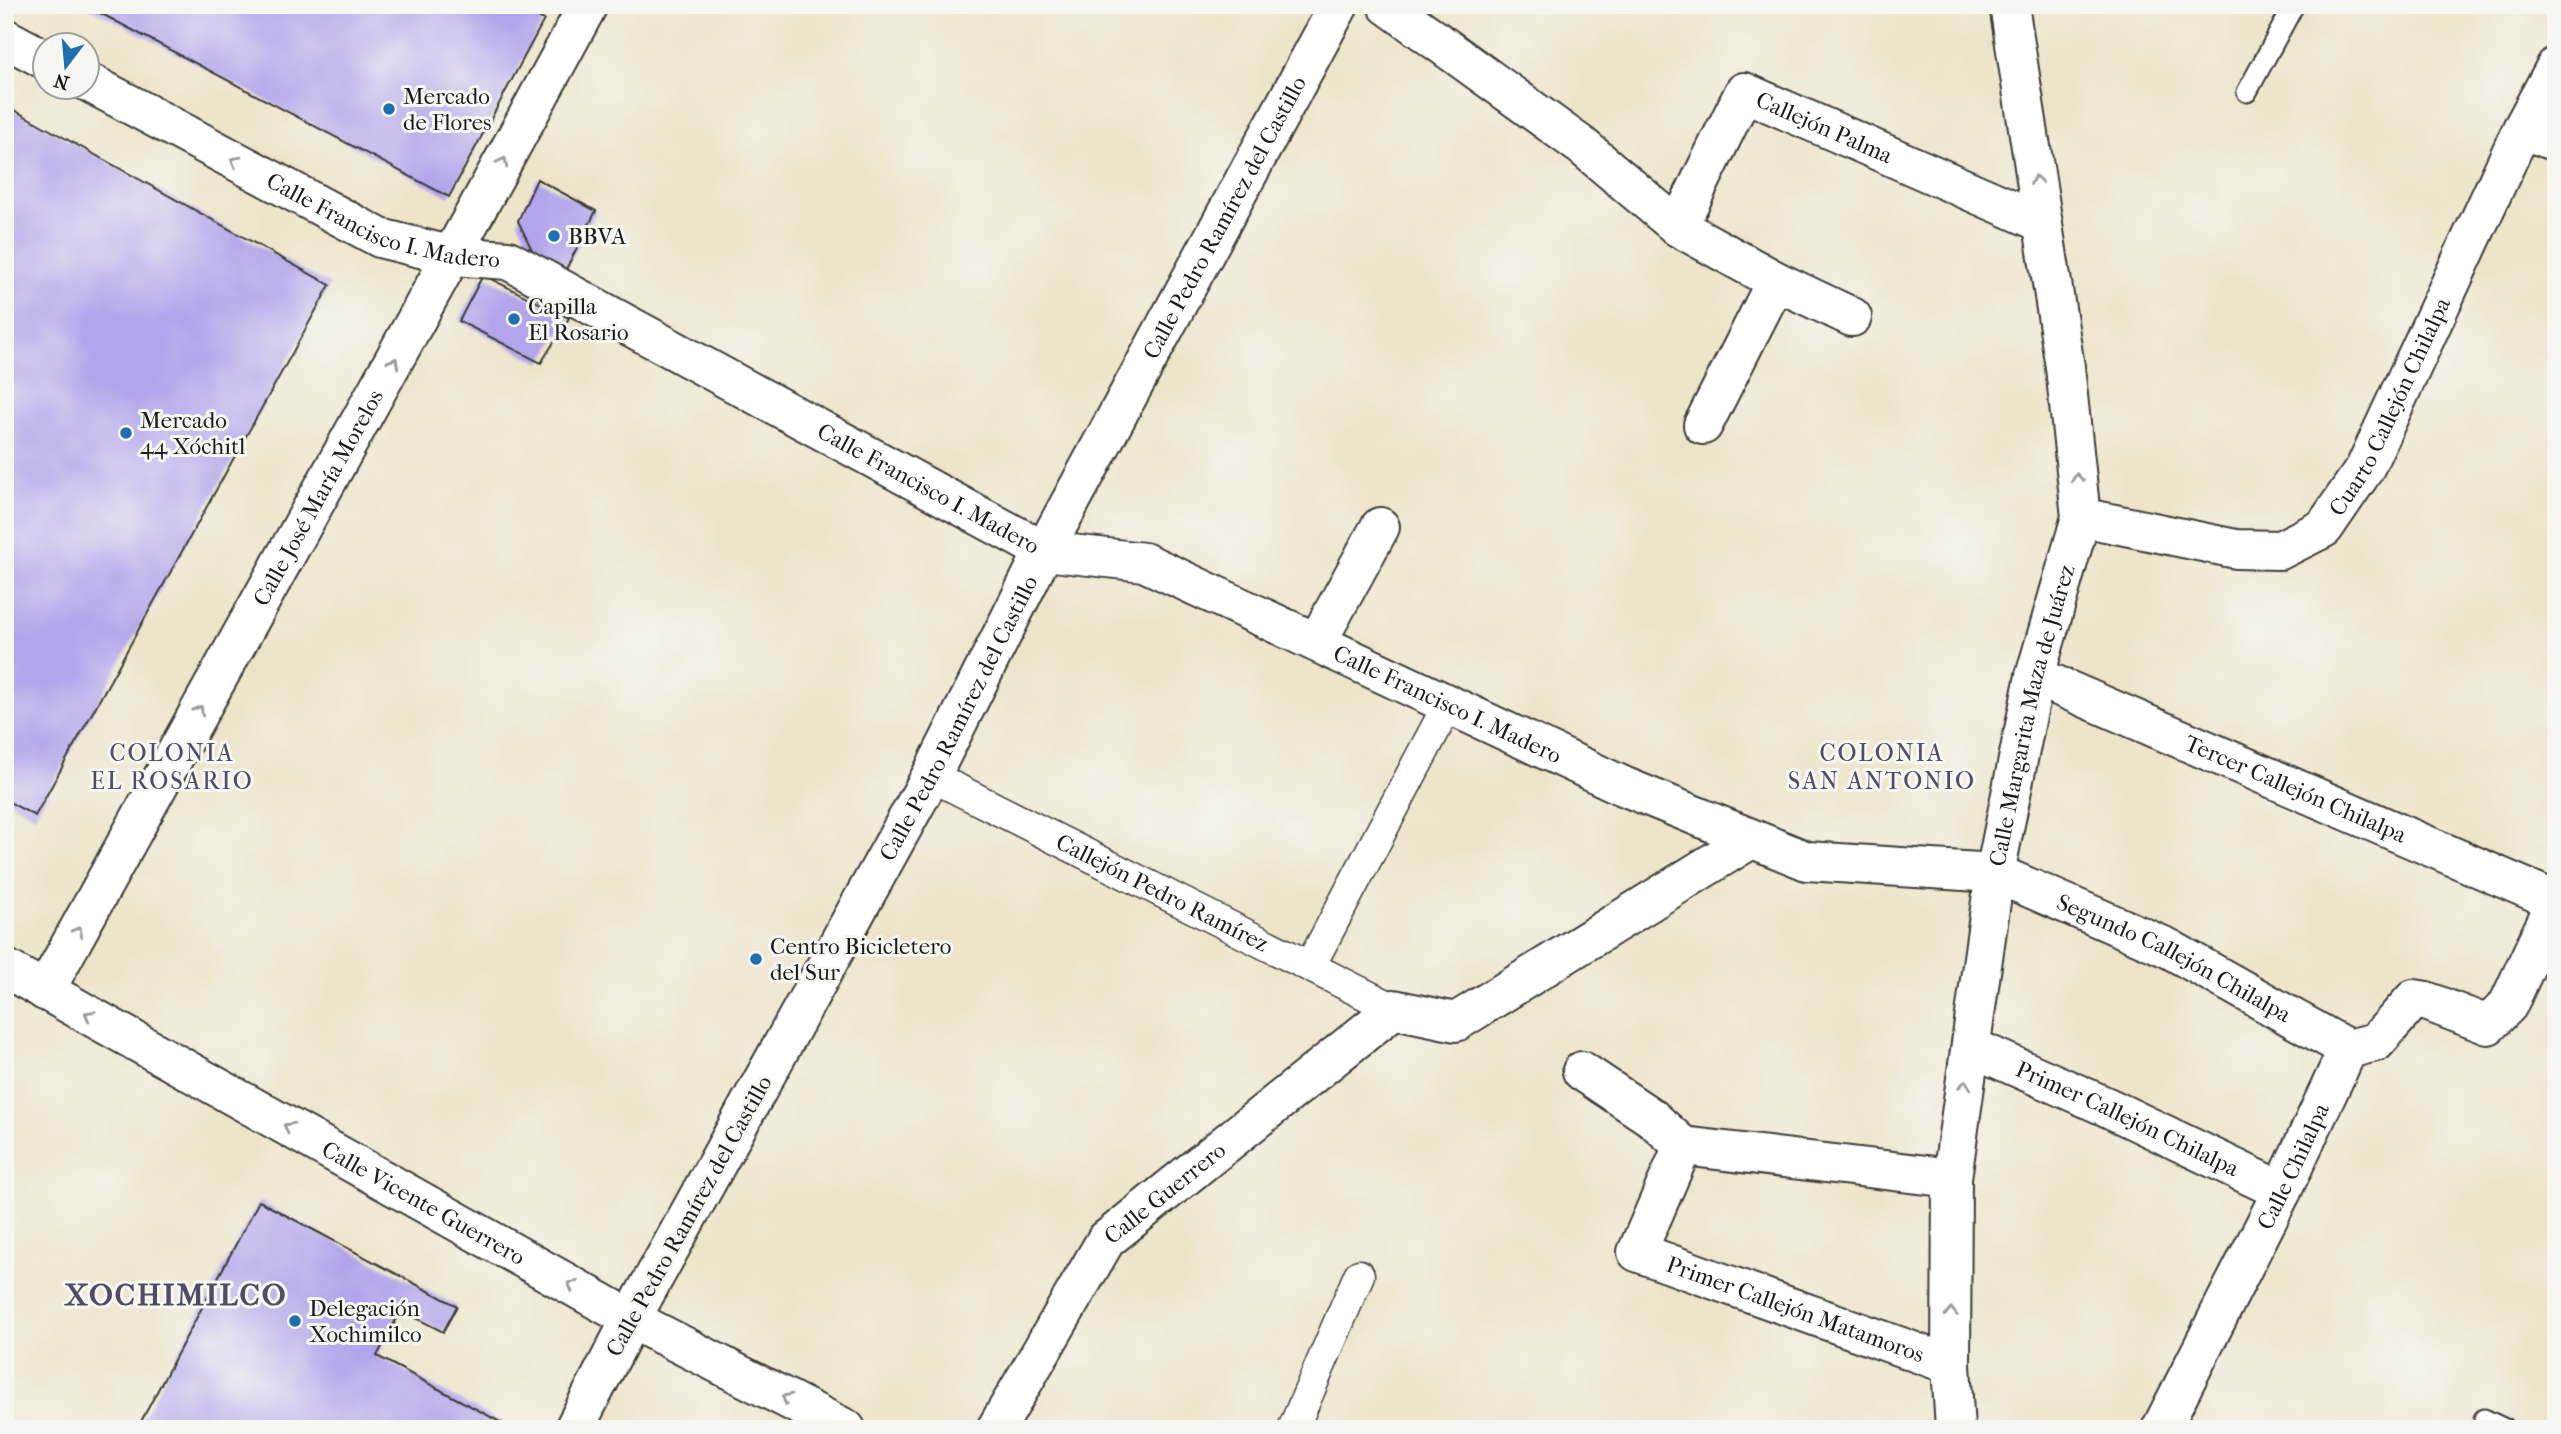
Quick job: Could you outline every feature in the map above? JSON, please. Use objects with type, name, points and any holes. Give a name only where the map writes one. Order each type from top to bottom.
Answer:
[{"type":"street","name":"Calle José María Morelos","points":[[46,991],[252,614],[453,256],[587,5]]},
{"type":"street","name":"Calle Pedro Ramírez del Castillo","points":[[575,1429],[631,1319],[931,776],[1044,551],[1339,5]]},
{"type":"street","points":[[1387,5],[1582,146],[1678,227],[1776,281],[1852,317]]},
{"type":"street","name":"Calle Margarita Maza de Juárez","points":[[1955,1429],[1951,1365],[1952,1178],[1995,873],[2035,676],[2081,517],[2065,367],[2012,7]]},
{"type":"street","points":[[5,38],[32,52]]},
{"type":"street","name":"Cuarto Callejón Chilalpa","points":[[2081,517],[2236,549],[2280,550],[2324,528],[2365,468],[2539,136],[2556,66]]},
{"type":"street","name":"Calle Francisco I. Madero","points":[[102,89],[380,238],[453,256],[509,260],[1044,551],[1144,562],[1622,786],[1807,861],[1995,873]]},
{"type":"street","name":"Callejón Palma","points":[[1678,227],[1744,92],[2043,223]]},
{"type":"street","points":[[1703,425],[1776,281]]},
{"type":"street","points":[[1317,642],[1380,527]]},
{"type":"street","name":"Tercer Callejón Chilalpa","points":[[2035,676],[2556,901]]},
{"type":"street","points":[[1310,967],[1448,705]]},
{"type":"street","name":"Callejón Pedro Ramírez","points":[[931,776],[1394,1009]]},
{"type":"street","points":[[1394,1009],[1456,1022],[1751,839]]},
{"type":"street","name":"Segundo Callejón Chilalpa","points":[[1995,873],[2168,948],[2348,1049]]},
{"type":"street","points":[[2348,1049],[2376,1042],[2413,999],[2426,1001],[2487,1025],[2508,1005],[2556,901]]},
{"type":"street","name":"Calle Vicente Guerrero","points":[[5,968],[631,1319],[846,1429]]},
{"type":"street","name":"Calle Guerrero","points":[[996,1429],[1106,1240],[1394,1009]]},
{"type":"street","name":"Primer Callejón Chilalpa","points":[[1971,1047],[2107,1107],[2282,1191]]},
{"type":"street","name":"Calle Chilalpa","points":[[2161,1429],[2282,1191],[2348,1049]]},
{"type":"street","points":[[1583,1071],[1652,1118],[1683,1146],[1952,1178]]},
{"type":"street","name":"Primer Callejón Matamoros","points":[[1683,1146],[1637,1252],[1951,1365]]},
{"type":"street","points":[[1293,1429],[1359,1275]]},
{"type":"lane","points":[[2246,92],[2294,5]]},
{"type":"lane","points":[[2484,1419],[2505,1429]]},
{"type":"building","name":"Mercado de Flores","points":[[85,5],[516,5],[544,20],[449,197]]},
{"type":"building","name":"Mercado 44 Xóchitl","points":[[5,105],[330,285],[35,816],[5,800]]},
{"type":"building","name":"BBVA","points":[[537,179],[596,211],[564,273],[533,252],[518,221]]},
{"type":"building","name":"Capilla El Rosario","points":[[483,275],[569,318],[541,363],[459,321]]},
{"type":"building","name":"Delegación Xochimilco","points":[[259,1201],[457,1306],[443,1332],[401,1310],[377,1356],[504,1424],[502,1429],[137,1429]]},
{"type":"place","name":"Mercado de Flores","points":[[389,109]]},
{"type":"place","name":"BBVA","points":[[554,236]]},
{"type":"place","name":"Capilla El Rosario","points":[[514,319]]},
{"type":"place","name":"Mercado 44 Xóchitl","points":[[126,433]]},
{"type":"place","name":"Centro Bicicletero del Sur","points":[[756,959]]},
{"type":"place","name":"Delegación Xochimilco","points":[[295,1321]]},
{"type":"district","name":"COLONIA EL ROSARIO","points":[[172,767]]},
{"type":"district","name":"COLONIA SAN ANTONIO","points":[[1882,767]]},
{"type":"district","name":"XOCHIMILCO","points":[[176,1295]]}]
